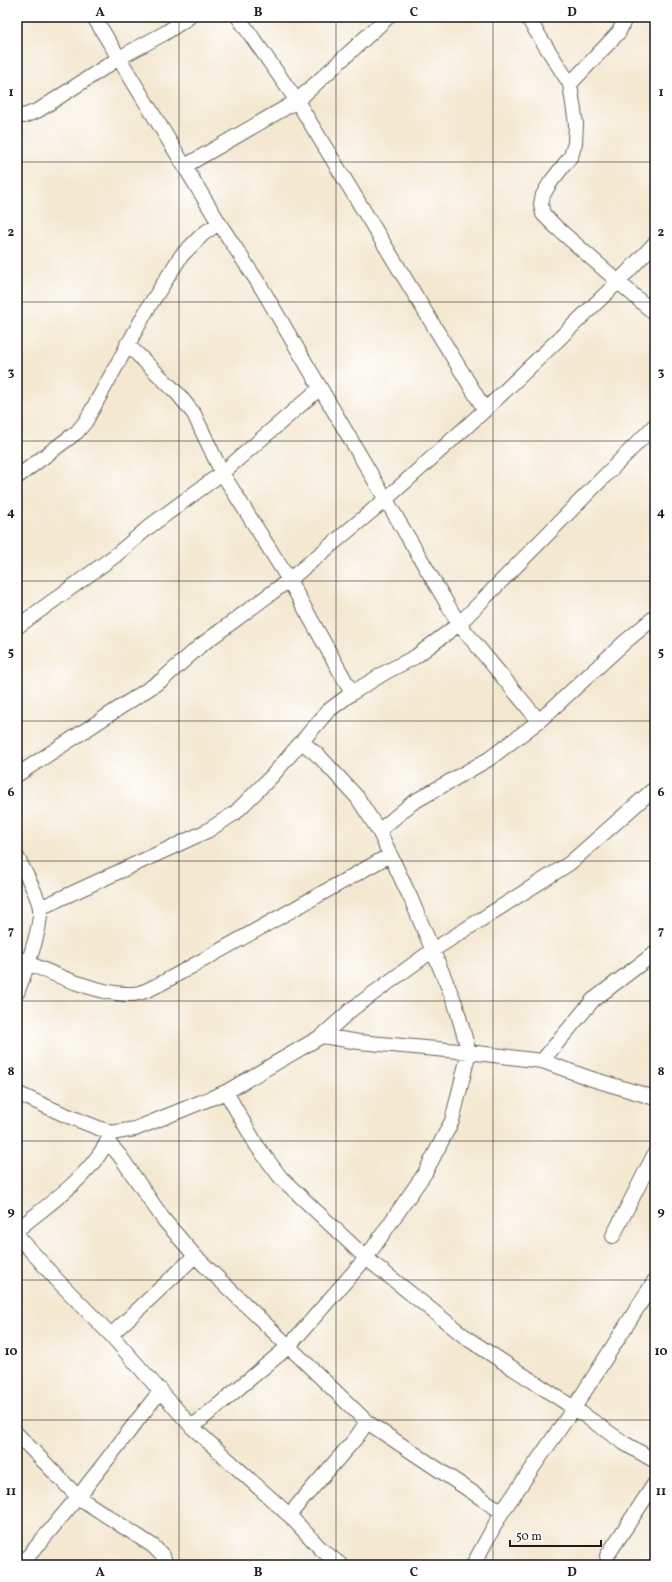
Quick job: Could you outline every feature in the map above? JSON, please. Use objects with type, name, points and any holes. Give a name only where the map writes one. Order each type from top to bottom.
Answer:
[{"type":"street","points":[[94,17],[219,223],[260,287],[459,624],[539,721]]},
{"type":"street","points":[[17,115],[24,116],[39,110],[119,58],[165,33],[189,17]]},
{"type":"street","points":[[238,17],[297,101],[485,410]]},
{"type":"street","points":[[185,166],[297,101],[388,17]]},
{"type":"street","points":[[527,17],[570,84],[576,124],[575,143],[571,156],[543,195],[541,204],[543,214],[655,314]]},
{"type":"street","points":[[570,84],[619,32],[623,23],[623,17]]},
{"type":"street","points":[[17,477],[77,432],[86,421],[148,308],[181,256],[203,234],[219,223]]},
{"type":"street","points":[[17,775],[162,680],[200,646],[289,580],[385,500],[485,410],[618,282],[655,243]]},
{"type":"street","points":[[128,344],[178,394],[194,414],[222,473],[289,580],[352,693]]},
{"type":"street","points":[[17,627],[116,555],[150,526],[222,473],[319,389]]},
{"type":"street","points":[[40,908],[207,831],[235,813],[272,776],[328,711],[352,693],[386,672],[415,657],[459,624],[655,425]]},
{"type":"street","points":[[379,832],[412,803],[490,759],[539,721],[655,617]]},
{"type":"street","points":[[192,1427],[288,1347],[366,1258],[425,1173],[452,1120],[469,1052],[455,1003],[411,899],[379,832],[357,798],[320,757],[302,742]]},
{"type":"street","points":[[17,1230],[85,1172],[97,1159],[110,1138],[226,1092],[322,1036],[352,1009],[433,950],[570,863],[655,788]]},
{"type":"street","points":[[23,961],[76,983],[118,994],[140,993],[169,979],[390,855]]},
{"type":"street","points":[[17,857],[40,908],[39,922],[23,961],[17,992]]},
{"type":"street","points":[[542,1061],[593,1000],[655,953]]},
{"type":"street","points":[[322,1036],[359,1042],[469,1052],[542,1061],[592,1079],[655,1098]]},
{"type":"street","points":[[226,1092],[257,1146],[281,1178],[366,1258],[468,1339],[574,1408],[624,1443],[655,1461]]},
{"type":"street","points":[[17,1093],[110,1138],[120,1156],[164,1220],[195,1256],[288,1347],[367,1422],[502,1512]]},
{"type":"street","points":[[613,1236],[655,1154]]},
{"type":"street","points":[[17,1235],[57,1280],[111,1335],[192,1427],[289,1515],[322,1550],[338,1564]]},
{"type":"street","points":[[111,1335],[195,1256]]},
{"type":"street","points":[[473,1565],[502,1512],[574,1408],[655,1280]]},
{"type":"street","points":[[20,1565],[78,1497],[161,1390]]},
{"type":"street","points":[[289,1515],[356,1438],[367,1422]]},
{"type":"street","points":[[17,1434],[78,1497],[153,1546],[163,1556],[166,1565]]},
{"type":"street","points":[[607,1556],[655,1483]]}]
